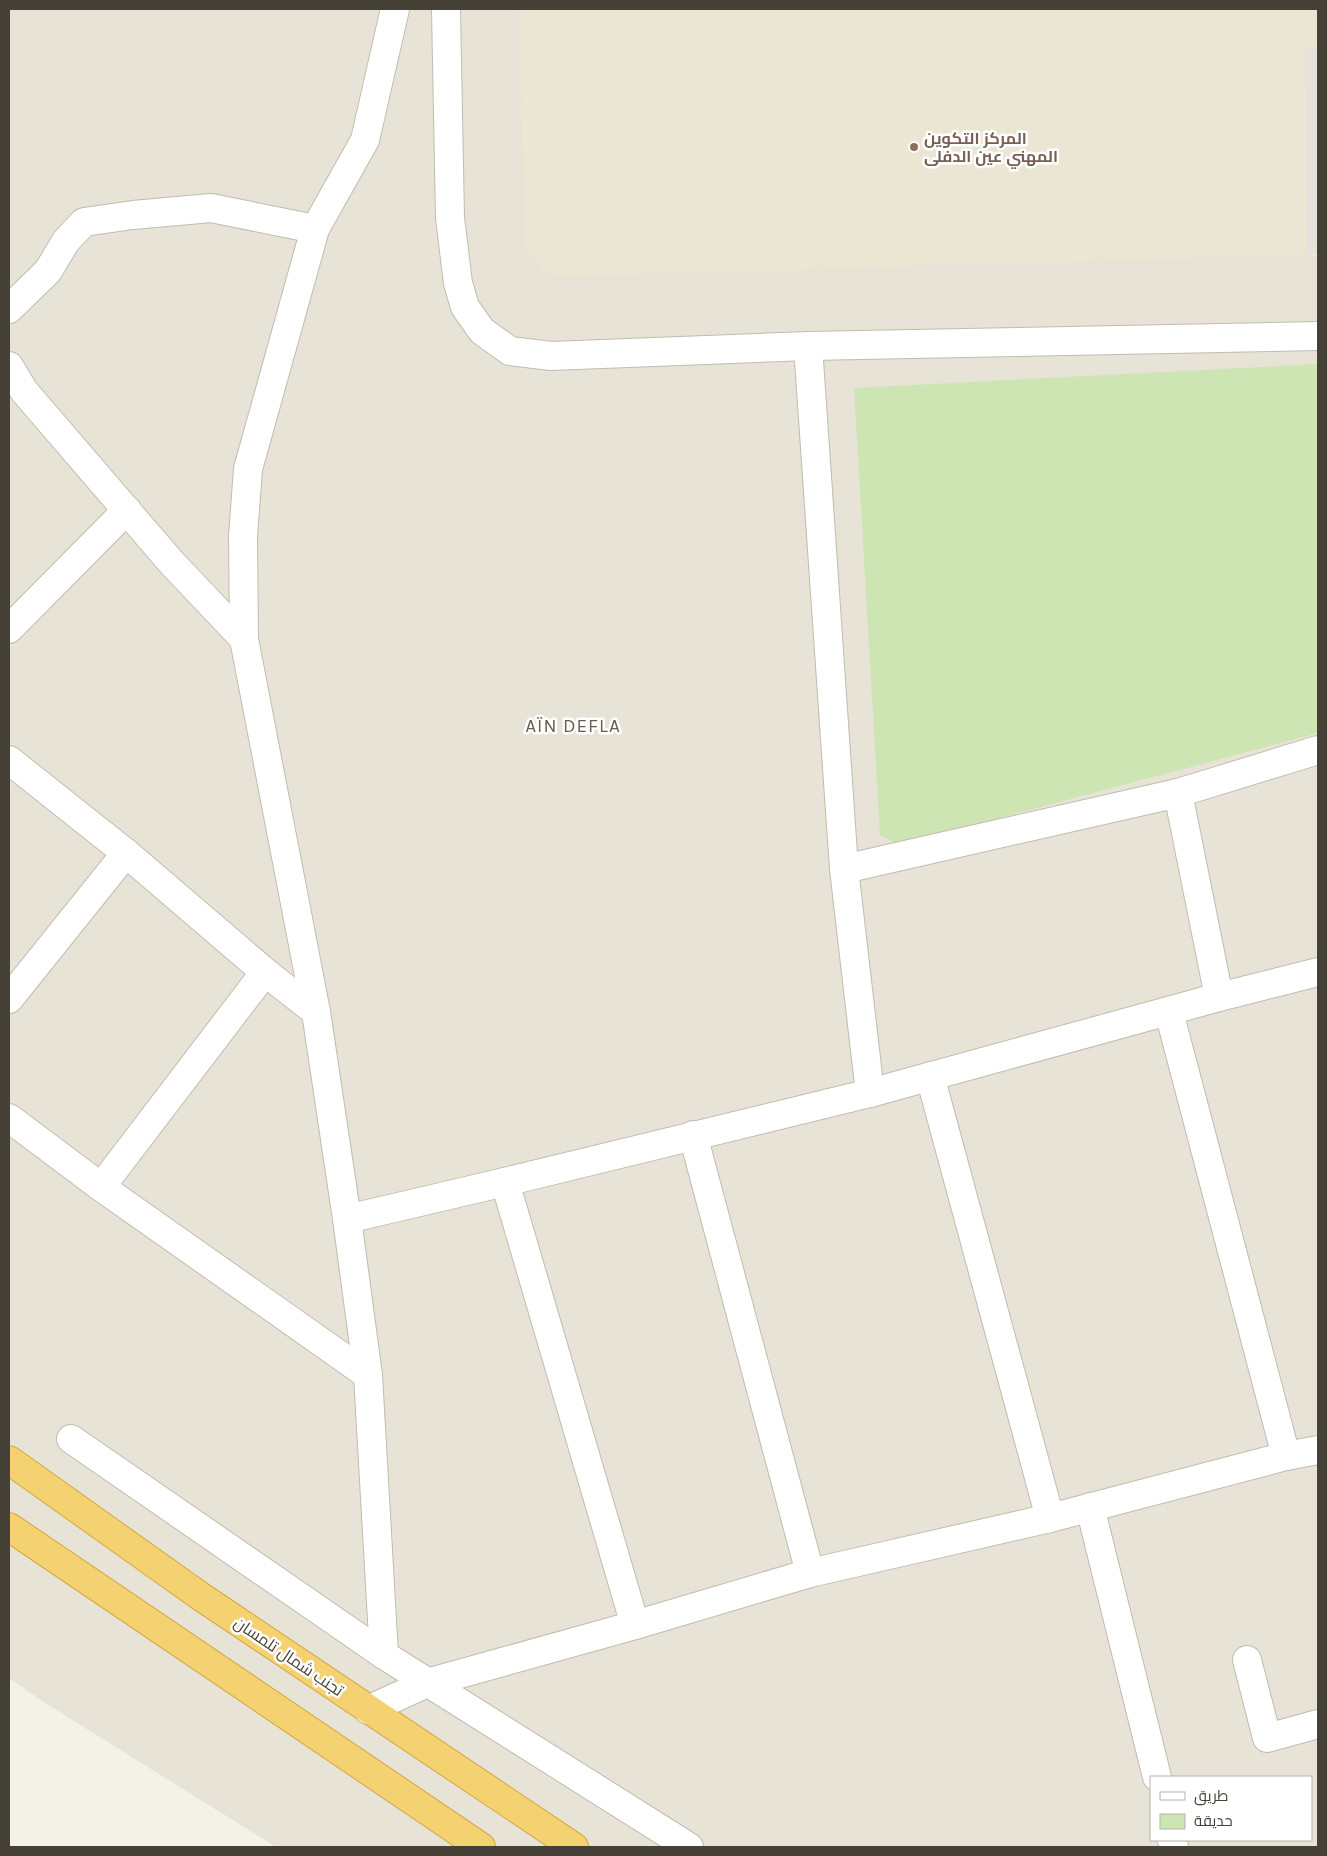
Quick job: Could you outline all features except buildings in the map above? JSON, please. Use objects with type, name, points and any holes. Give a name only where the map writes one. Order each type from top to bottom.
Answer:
[{"type":"highway","name":"تجنب شمال تلمسان","points":[[9,1460],[200,1596],[574,1847]]},
{"type":"highway","points":[[9,1527],[481,1847]]},
{"type":"street","points":[[384,1655],[368,1375],[316,1012],[244,639],[242,536],[248,469],[315,229],[365,140],[395,9]]},
{"type":"street","points":[[446,9],[450,218],[458,283],[465,307],[482,332],[510,351],[551,356],[808,346],[1318,336]]},
{"type":"street","points":[[9,309],[48,271],[66,241],[84,222],[133,215],[211,208],[315,229]]},
{"type":"street","points":[[808,346],[844,869],[870,1093]]},
{"type":"street","points":[[9,366],[24,391],[170,562],[244,639]]},
{"type":"street","points":[[9,630],[127,510]]},
{"type":"street","points":[[844,869],[1178,793],[1318,750]]},
{"type":"street","points":[[9,760],[126,853],[265,972],[316,1012]]},
{"type":"street","points":[[1178,793],[1219,997]]},
{"type":"street","points":[[9,999],[126,853]]},
{"type":"street","points":[[101,1188],[265,972]]},
{"type":"street","points":[[347,1219],[870,1093],[1219,997],[1318,972]]},
{"type":"street","points":[[1169,1012],[1286,1456]]},
{"type":"street","points":[[930,1076],[1050,1518]]},
{"type":"street","points":[[9,1118],[101,1188],[368,1375]]},
{"type":"street","points":[[693,1135],[810,1572]]},
{"type":"street","points":[[505,1182],[635,1625]]},
{"type":"street","points":[[71,1439],[384,1655],[689,1847]]},
{"type":"street","points":[[368,1710],[427,1683],[635,1625],[810,1572],[1050,1518],[1286,1456],[1318,1450]]},
{"type":"street","points":[[1090,1507],[1157,1776]]},
{"type":"street","points":[[1246,1660],[1267,1738],[1318,1724]]},
{"type":"shaded area","points":[[9,9],[1318,9],[1318,45],[1305,47],[1306,255],[1318,256],[1318,1847],[276,1847],[42,1701],[9,1678]]},
{"type":"shaded area","name":"المركز التكوين المهني عين الدفلى","points":[[519,9],[1318,9],[1318,45],[1305,47],[1306,255],[548,277],[525,247]]},
{"type":"shaded area","points":[[1318,45],[1318,255],[1306,255],[1305,47]]},
{"type":"green space","points":[[1318,364],[1318,733],[898,845],[880,835],[854,388]]},
{"type":"place","name":"المركز التكوين المهني عين الدفلى","points":[[914,147]]},
{"type":"district","name":"AÏN DEFLA","points":[[573,725]]}]
